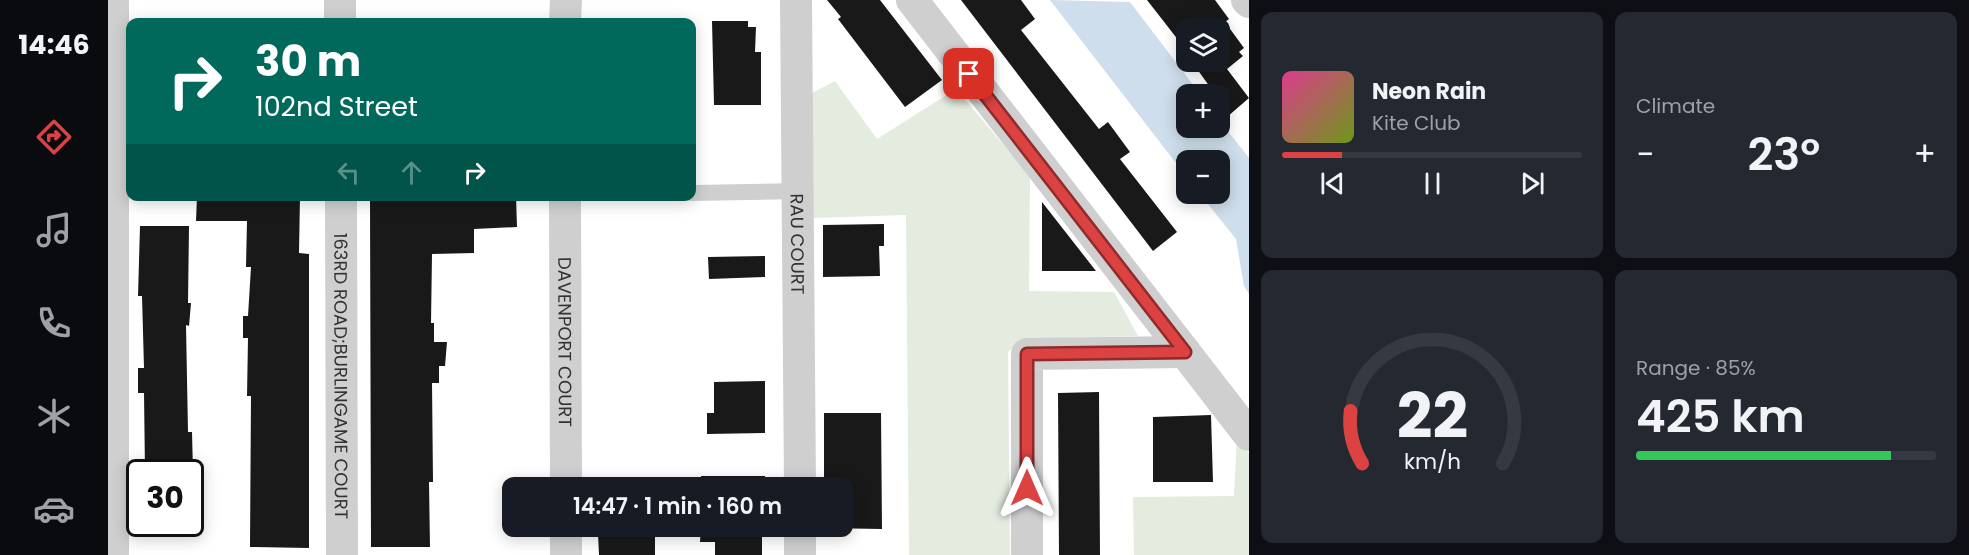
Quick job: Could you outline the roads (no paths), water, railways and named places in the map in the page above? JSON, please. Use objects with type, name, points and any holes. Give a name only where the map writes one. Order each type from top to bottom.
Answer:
[{"type":"street","points":[[113,0],[113,555]]},
{"type":"street","points":[[340,0],[340,18]]},
{"type":"street","points":[[566,0],[566,18]]},
{"type":"street","name":"RAU COURT","points":[[796,0],[800,191],[800,477]]},
{"type":"street","points":[[912,0],[1249,435]]},
{"type":"street","name":"163RD ROAD;BURLINGAME COURT","points":[[341,201],[342,555]]},
{"type":"street","name":"DAVENPORT COURT","points":[[565,201],[566,477]]},
{"type":"street","points":[[1027,555],[1027,354],[1185,352]]},
{"type":"street","points":[[566,537],[566,555]]},
{"type":"street","points":[[800,537],[800,555]]},
{"type":"lane","points":[[696,193],[800,191]]},
{"type":"water","points":[[1050,0],[1130,2],[1176,62],[1176,72],[1183,72],[1192,84],[1176,84],[1176,138],[1230,138],[1230,134],[1249,158],[1249,294],[1244,286],[1236,239],[1208,204],[1230,204],[1230,150],[1176,150],[1176,163]]}]
